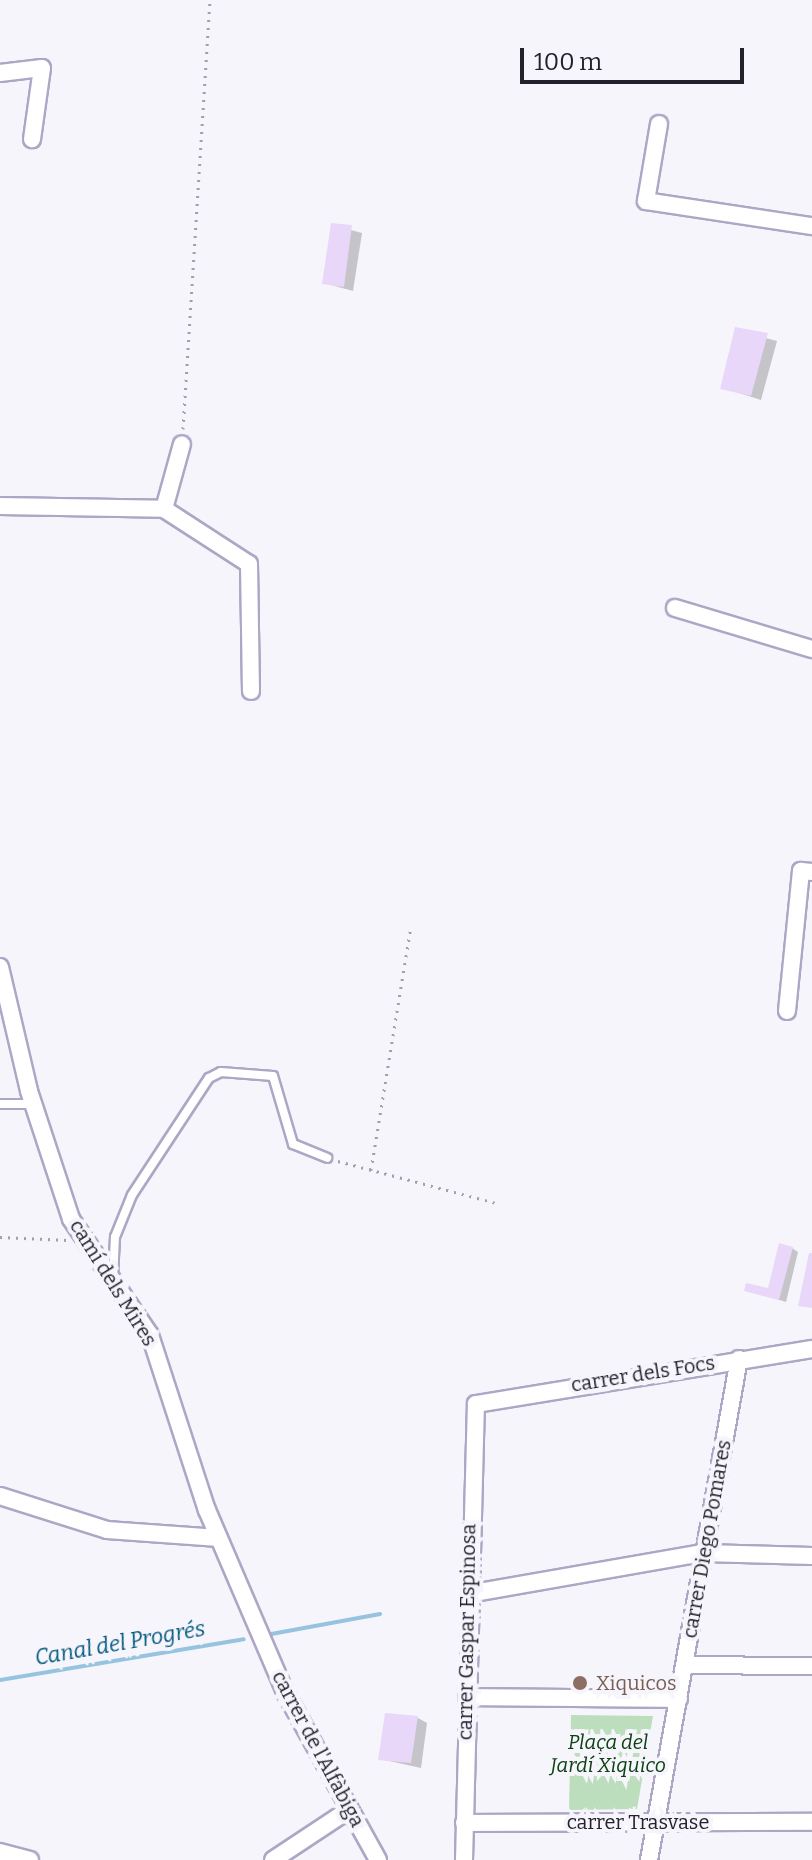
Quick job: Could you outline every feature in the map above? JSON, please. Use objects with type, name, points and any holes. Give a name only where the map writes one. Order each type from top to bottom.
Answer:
[{"type":"street","points":[[0,73],[42,68],[32,139]]},
{"type":"street","points":[[659,124],[646,201],[812,226]]},
{"type":"street","points":[[164,509],[182,444]]},
{"type":"street","points":[[0,506],[164,509],[249,564],[251,691]]},
{"type":"street","points":[[675,608],[812,649]]},
{"type":"street","points":[[787,1011],[801,871],[812,872]]},
{"type":"street","name":"camí dels Mires","points":[[0,967],[33,1104],[85,1240],[150,1335],[168,1379],[219,1538],[261,1637]]},
{"type":"street","name":"carrer dels Focs","points":[[476,1404],[812,1349]]},
{"type":"street","name":"carrer Diego Pomares","points":[[649,1860],[739,1359]]},
{"type":"street","name":"carrer Gaspar Espinosa","points":[[464,1860],[468,1594],[476,1404]]},
{"type":"street","points":[[0,1496],[107,1530],[219,1538]]},
{"type":"street","points":[[468,1594],[704,1553],[812,1556]]},
{"type":"street","name":"carrer de l'Alfàbiga","points":[[261,1637],[378,1860]]},
{"type":"street","points":[[685,1665],[812,1666]]},
{"type":"street","points":[[467,1697],[679,1699]]},
{"type":"street","points":[[273,1860],[350,1809]]},
{"type":"street","name":"carrer Trasvase","points":[[464,1823],[812,1822]]},
{"type":"street","points":[[0,1852],[30,1860]]},
{"type":"lane","points":[[113,1283],[115,1237],[132,1195],[209,1078],[221,1072],[273,1076],[283,1090],[293,1144],[327,1158]]},
{"type":"lane","points":[[0,1104],[33,1104]]},
{"type":"path","points":[[182,444],[210,0]]},
{"type":"path","points":[[371,1170],[410,931]]},
{"type":"path","points":[[327,1158],[496,1203]]},
{"type":"path","points":[[0,1237],[85,1240]]},
{"type":"green space","name":"Plaça del Jardí Xiquico","points":[[571,1715],[653,1716],[637,1809],[569,1810]]},
{"type":"building","points":[[331,223],[352,225],[344,287],[322,284]]},
{"type":"building","points":[[735,327],[768,333],[751,396],[720,389]]},
{"type":"building","points":[[779,1243],[793,1247],[779,1300],[744,1291],[746,1283],[768,1288]]},
{"type":"building","points":[[809,1253],[812,1253],[812,1308],[798,1306]]},
{"type":"building","points":[[385,1713],[418,1716],[411,1763],[378,1760]]},
{"type":"waterway","name":"Canal del Progrés","points":[[266,1635],[380,1614]]},
{"type":"waterway","name":"Canal del Progrés","points":[[0,1680],[244,1639]]},
{"type":"place","name":"Xiquicos","points":[[580,1683]]}]
